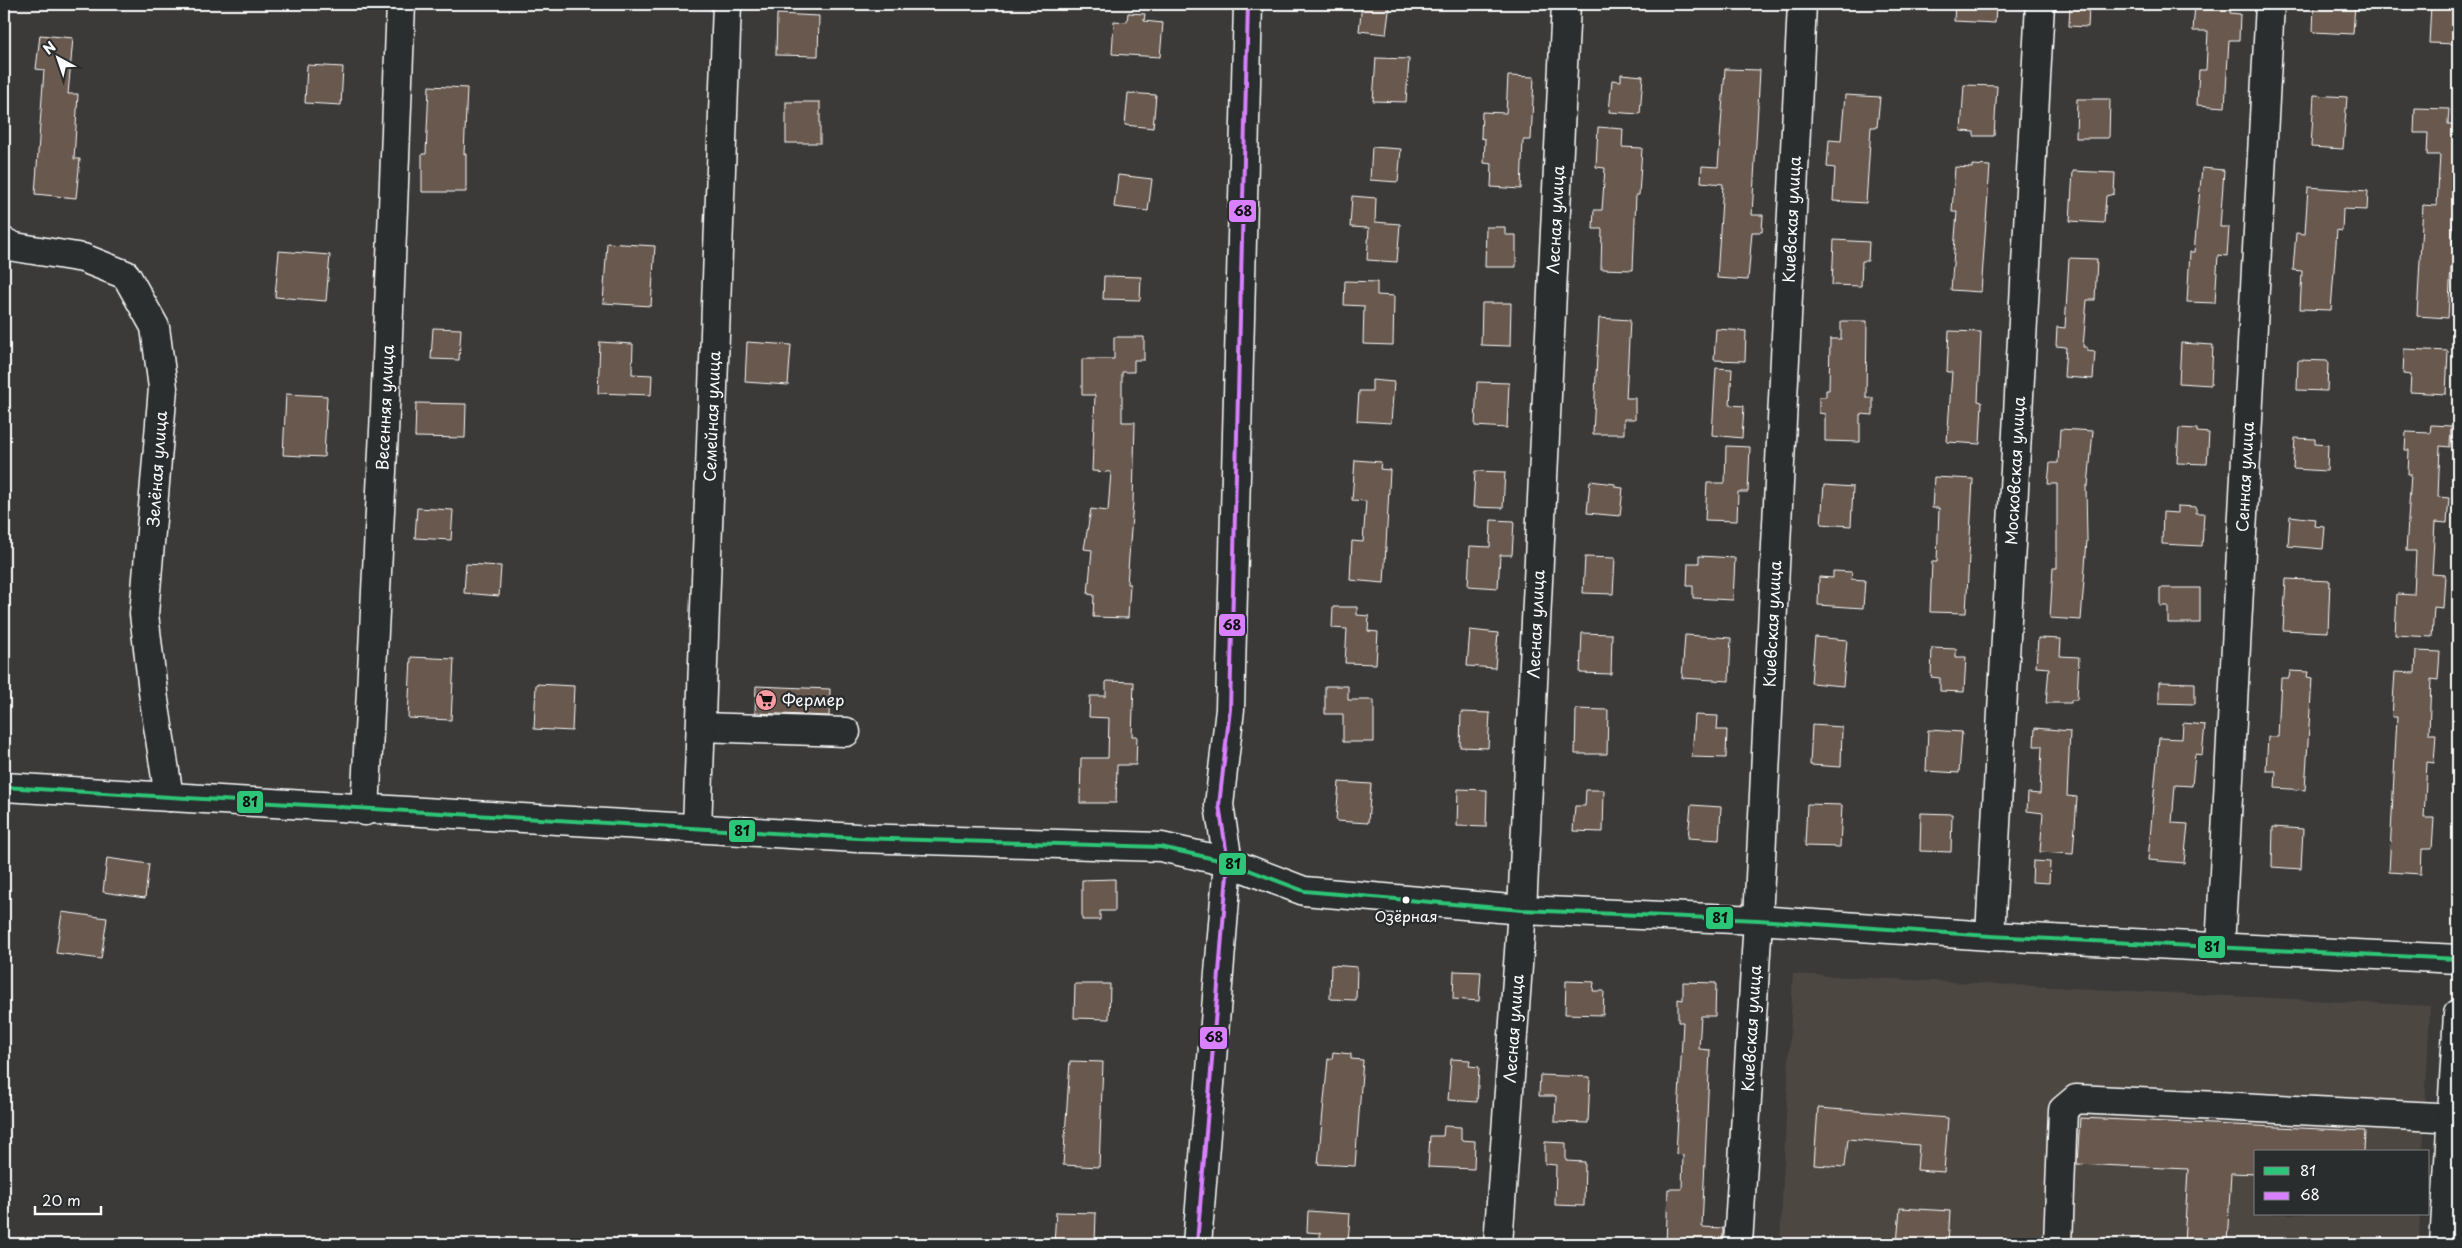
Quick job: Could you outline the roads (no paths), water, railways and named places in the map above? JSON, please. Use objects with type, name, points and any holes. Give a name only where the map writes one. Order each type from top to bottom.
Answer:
[{"type":"street","name":"Весенняя улица","points":[[365,810],[385,411],[401,4]]},
{"type":"street","name":"Семейная улица","points":[[697,828],[727,4]]},
{"type":"street","points":[[1197,1244],[1228,862],[1219,805],[1230,710],[1248,4]]},
{"type":"street","name":"Лесная улица","points":[[1498,1244],[1522,910],[1566,4]]},
{"type":"street","name":"Киевская улица","points":[[1738,1244],[1758,920],[1802,4]]},
{"type":"street","name":"Московская улица","points":[[1990,936],[2040,4]]},
{"type":"street","name":"Сенная улица","points":[[2220,948],[2270,4]]},
{"type":"street","name":"Зелёная улица","points":[[4,242],[15,247],[83,258],[126,275],[156,327],[163,388],[144,614],[154,700],[169,797]]},
{"type":"street","points":[[701,727],[846,732]]},
{"type":"street","points":[[4,787],[857,838],[1161,847],[1228,862],[1304,891],[1522,910],[1758,920],[1990,936],[2458,959]]},
{"type":"street","points":[[2449,1240],[2458,1014]]},
{"type":"street","points":[[2058,1244],[2063,1110],[2076,1100],[2455,1118]]},
{"type":"place","name":"Фермер","points":[[766,700]]},
{"type":"place","name":"Озёрная","points":[[1406,900]]}]
